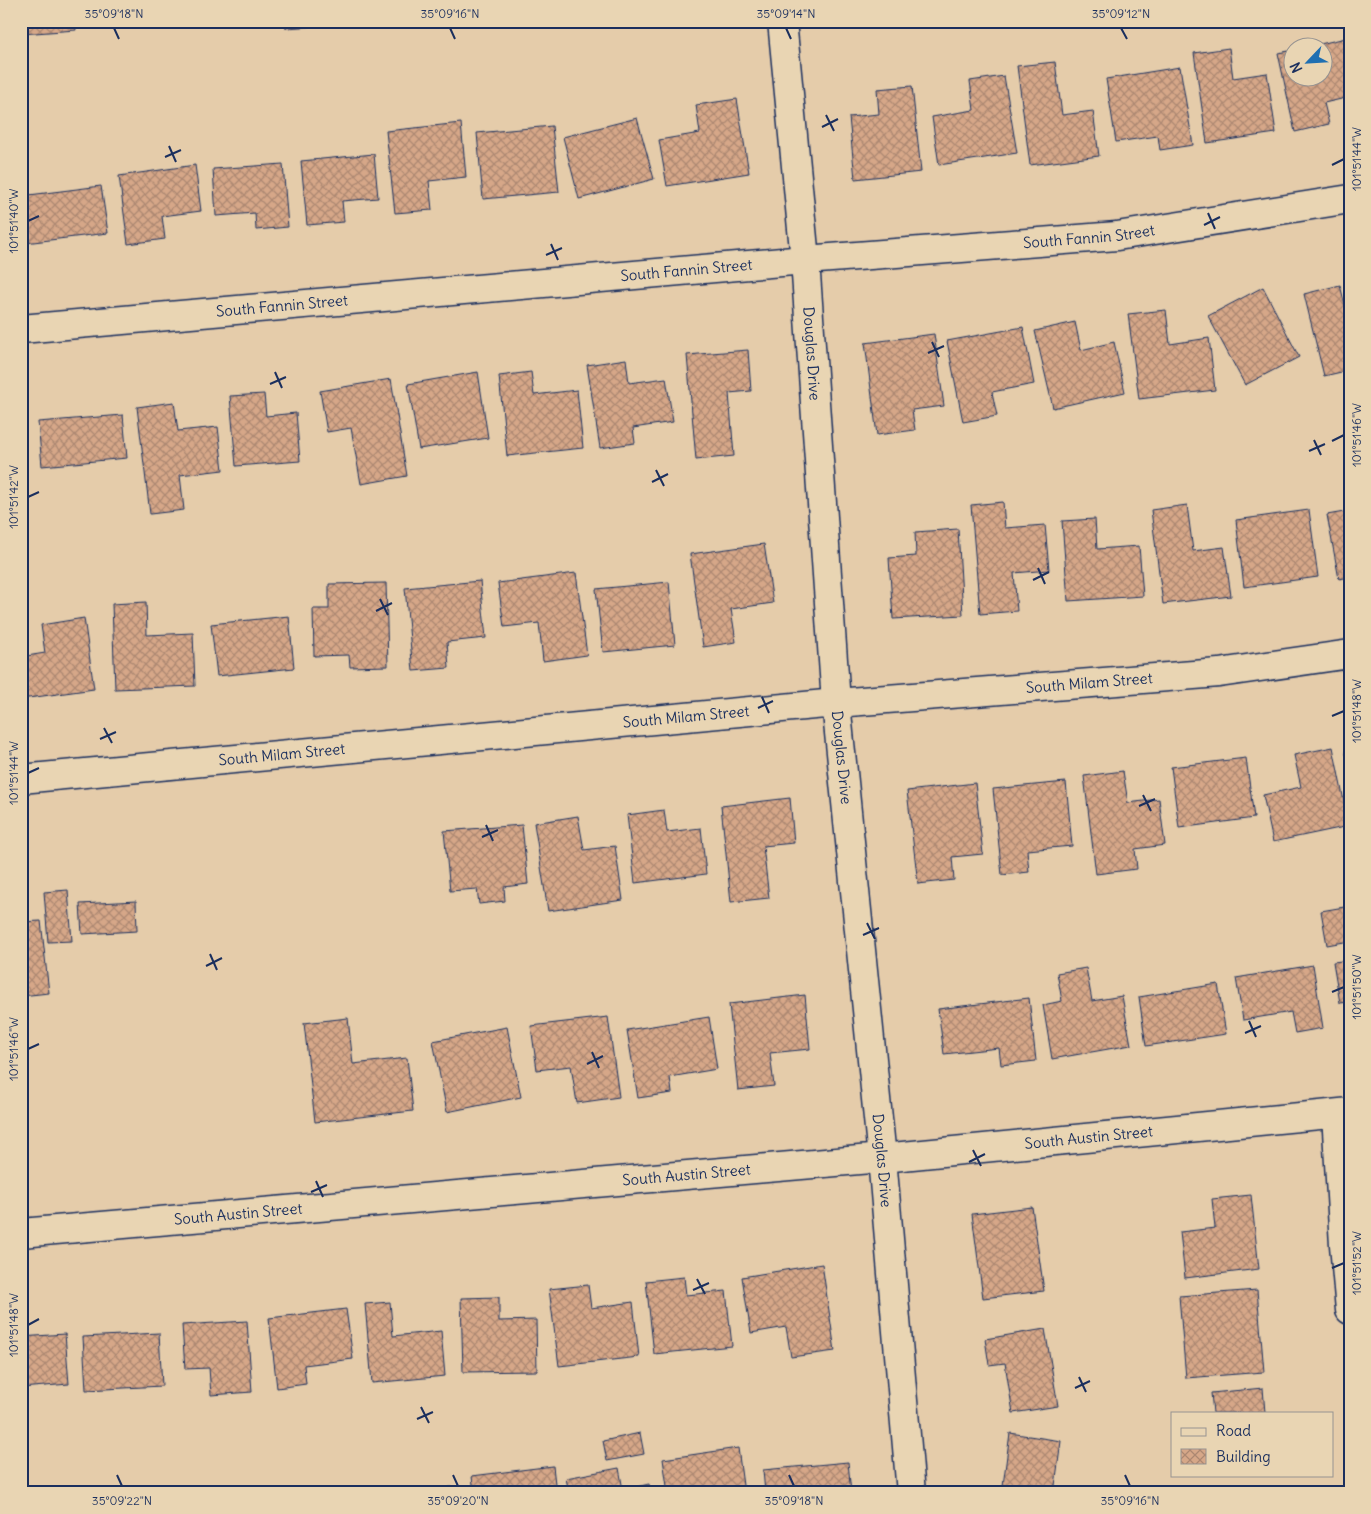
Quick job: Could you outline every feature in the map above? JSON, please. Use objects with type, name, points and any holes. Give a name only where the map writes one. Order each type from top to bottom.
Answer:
[{"type":"street","name":"Douglas Drive","points":[[782,21],[805,260],[836,703],[882,1158],[911,1493]]},
{"type":"street","name":"South Fannin Street","points":[[21,329],[805,260],[1117,236],[1350,199]]},
{"type":"street","name":"South Milam Street","points":[[21,780],[836,703],[1219,672],[1350,654]]},
{"type":"street","name":"South Austin Street","points":[[21,1233],[882,1158],[1343,1113]]},
{"type":"street","points":[[1343,1113],[1344,1245],[1350,1310]]},
{"type":"building","points":[[21,21],[75,21],[76,30],[21,34]]},
{"type":"building","points":[[285,21],[333,21],[333,25],[286,28]]},
{"type":"building","points":[[1350,37],[1350,97],[1324,103],[1329,124],[1295,132],[1286,88],[1334,88],[1334,41]]},
{"type":"building","points":[[1229,48],[1233,78],[1267,73],[1276,133],[1207,143],[1194,53]]},
{"type":"building","points":[[1284,52],[1284,81],[1278,53]]},
{"type":"building","points":[[1055,62],[1062,115],[1093,111],[1099,156],[1030,165],[1017,66]]},
{"type":"building","points":[[1180,67],[1193,145],[1160,150],[1158,136],[1116,142],[1106,79]]},
{"type":"building","points":[[1004,76],[1017,153],[939,165],[932,117],[974,110],[970,81]]},
{"type":"building","points":[[912,86],[921,172],[855,179],[849,117],[879,114],[877,89]]},
{"type":"building","points":[[737,99],[749,173],[667,186],[659,140],[700,133],[696,105]]},
{"type":"building","points":[[637,118],[654,179],[579,199],[563,137]]},
{"type":"building","points":[[461,123],[466,177],[429,181],[432,210],[395,213],[386,131]]},
{"type":"building","points":[[552,126],[559,192],[483,199],[477,133]]},
{"type":"building","points":[[374,154],[378,198],[342,201],[344,222],[307,225],[301,161]]},
{"type":"building","points":[[283,164],[288,227],[256,230],[255,213],[216,216],[213,169]]},
{"type":"building","points":[[195,165],[201,211],[162,216],[165,239],[128,244],[119,176]]},
{"type":"building","points":[[101,186],[108,233],[25,243],[21,216],[21,196]]},
{"type":"building","points":[[1340,285],[1350,321],[1350,370],[1324,376],[1304,294]]},
{"type":"building","points":[[1263,287],[1299,357],[1245,385],[1208,316]]},
{"type":"building","points":[[1166,310],[1170,344],[1209,338],[1215,390],[1139,399],[1128,314]]},
{"type":"building","points":[[1075,322],[1081,350],[1114,342],[1125,392],[1053,408],[1035,331]]},
{"type":"building","points":[[1023,327],[1034,384],[992,392],[997,416],[963,422],[947,341]]},
{"type":"building","points":[[934,334],[944,406],[912,410],[915,430],[877,435],[865,343]]},
{"type":"building","points":[[748,350],[751,391],[729,393],[734,456],[696,460],[687,355]]},
{"type":"building","points":[[626,359],[629,383],[666,378],[673,422],[633,428],[635,443],[600,448],[587,365]]},
{"type":"building","points":[[478,372],[488,438],[419,449],[408,384]]},
{"type":"building","points":[[531,372],[534,395],[577,390],[583,448],[507,456],[499,376]]},
{"type":"building","points":[[391,379],[407,476],[361,484],[351,428],[327,432],[320,391]]},
{"type":"building","points":[[264,394],[266,416],[296,413],[300,461],[236,466],[230,396]]},
{"type":"building","points":[[174,402],[178,431],[218,427],[223,470],[180,475],[184,510],[150,514],[137,407]]},
{"type":"building","points":[[123,415],[127,458],[42,466],[38,422]]},
{"type":"building","points":[[1003,502],[1005,528],[1045,525],[1049,570],[1014,573],[1017,611],[980,614],[971,505]]},
{"type":"building","points":[[1187,505],[1193,551],[1224,547],[1231,596],[1163,604],[1151,510]]},
{"type":"building","points":[[1309,510],[1318,577],[1244,587],[1236,520]]},
{"type":"building","points":[[1350,511],[1350,577],[1339,579],[1327,515]]},
{"type":"building","points":[[1095,519],[1097,549],[1139,546],[1143,596],[1068,601],[1062,521]]},
{"type":"building","points":[[958,529],[963,615],[893,619],[889,558],[916,556],[915,532]]},
{"type":"building","points":[[764,544],[773,603],[731,609],[736,642],[703,647],[690,554]]},
{"type":"building","points":[[576,573],[587,655],[543,661],[539,623],[504,627],[498,583]]},
{"type":"building","points":[[480,581],[486,638],[447,642],[449,668],[413,671],[405,588]]},
{"type":"building","points":[[669,582],[675,645],[603,652],[596,589]]},
{"type":"building","points":[[386,583],[388,666],[350,667],[349,655],[314,656],[313,609],[329,609],[329,584]]},
{"type":"building","points":[[146,602],[147,635],[193,633],[195,686],[115,689],[112,604]]},
{"type":"building","points":[[289,616],[294,668],[217,676],[211,624]]},
{"type":"building","points":[[84,618],[94,689],[21,699],[21,657],[45,653],[41,625]]},
{"type":"building","points":[[1333,747],[1349,826],[1273,842],[1263,795],[1301,787],[1294,755]]},
{"type":"building","points":[[1350,749],[1350,767],[1345,751]]},
{"type":"building","points":[[1246,758],[1254,818],[1179,828],[1171,767]]},
{"type":"building","points":[[1123,771],[1128,803],[1159,799],[1165,845],[1135,849],[1137,869],[1096,874],[1084,776]]},
{"type":"building","points":[[1066,782],[1072,846],[1027,850],[1029,872],[1002,875],[993,789]]},
{"type":"building","points":[[975,783],[983,854],[952,857],[954,880],[918,884],[907,791]]},
{"type":"building","points":[[790,798],[794,843],[763,846],[769,898],[731,902],[721,806]]},
{"type":"building","points":[[664,810],[667,832],[701,828],[706,874],[635,883],[627,815]]},
{"type":"building","points":[[578,816],[584,850],[615,846],[623,900],[548,911],[534,823]]},
{"type":"building","points":[[522,825],[528,884],[504,887],[505,901],[479,904],[477,889],[450,891],[444,831]]},
{"type":"building","points":[[68,890],[72,941],[48,942],[44,892]]},
{"type":"building","points":[[136,901],[137,931],[82,934],[80,904]]},
{"type":"building","points":[[1350,906],[1350,941],[1327,945],[1321,911]]},
{"type":"building","points":[[41,921],[49,993],[21,996],[21,922]]},
{"type":"building","points":[[1350,960],[1350,1002],[1340,1003],[1333,962]]},
{"type":"building","points":[[1313,965],[1323,1028],[1295,1033],[1291,1012],[1243,1020],[1236,978]]},
{"type":"building","points":[[1086,968],[1092,1001],[1122,996],[1131,1045],[1052,1059],[1043,1005],[1062,1001],[1057,973]]},
{"type":"building","points":[[1218,984],[1226,1034],[1146,1046],[1139,997]]},
{"type":"building","points":[[805,995],[810,1049],[770,1053],[774,1086],[738,1090],[729,1004]]},
{"type":"building","points":[[1029,998],[1036,1061],[1001,1065],[999,1048],[944,1054],[938,1009]]},
{"type":"building","points":[[608,1017],[619,1097],[577,1103],[571,1066],[537,1070],[531,1026]]},
{"type":"building","points":[[709,1017],[717,1069],[670,1077],[672,1093],[638,1098],[627,1030]]},
{"type":"building","points":[[348,1018],[353,1064],[407,1058],[413,1111],[315,1122],[304,1023]]},
{"type":"building","points":[[507,1027],[521,1097],[447,1112],[433,1041]]},
{"type":"building","points":[[1251,1195],[1259,1269],[1185,1278],[1180,1232],[1215,1228],[1212,1199]]},
{"type":"building","points":[[1032,1207],[1044,1291],[983,1298],[972,1214]]},
{"type":"building","points":[[822,1264],[835,1351],[791,1357],[786,1327],[751,1333],[742,1277]]},
{"type":"building","points":[[684,1277],[686,1295],[726,1291],[732,1346],[654,1354],[646,1281]]},
{"type":"building","points":[[588,1285],[591,1308],[633,1302],[639,1357],[559,1366],[549,1289]]},
{"type":"building","points":[[1257,1290],[1264,1372],[1186,1378],[1179,1296]]},
{"type":"building","points":[[499,1297],[499,1321],[536,1320],[537,1371],[463,1372],[461,1298]]},
{"type":"building","points":[[390,1302],[393,1336],[441,1331],[445,1376],[372,1383],[365,1304]]},
{"type":"building","points":[[346,1309],[353,1359],[304,1365],[306,1384],[277,1388],[269,1318]]},
{"type":"building","points":[[247,1321],[252,1392],[211,1395],[209,1368],[185,1369],[182,1325]]},
{"type":"building","points":[[1045,1329],[1058,1406],[1013,1413],[1005,1363],[989,1365],[985,1339]]},
{"type":"building","points":[[159,1333],[162,1386],[86,1390],[83,1337]]},
{"type":"building","points":[[65,1334],[69,1384],[21,1388],[21,1337]]},
{"type":"building","points":[[1263,1388],[1265,1412],[1213,1412],[1211,1393]]},
{"type":"building","points":[[640,1433],[644,1454],[607,1461],[603,1441]]},
{"type":"building","points":[[1010,1433],[1061,1441],[1054,1493],[1002,1493]]},
{"type":"building","points":[[738,1448],[744,1493],[668,1493],[663,1459]]},
{"type":"building","points":[[848,1462],[851,1493],[765,1493],[763,1470]]},
{"type":"building","points":[[553,1466],[556,1493],[474,1493],[472,1476]]},
{"type":"building","points":[[619,1468],[623,1490],[649,1484],[651,1493],[569,1493],[566,1478]]},
{"type":"building","points":[[1233,1486],[1275,1493],[1232,1493]]},
{"type":"building","points":[[452,1487],[453,1493],[406,1493]]}]
